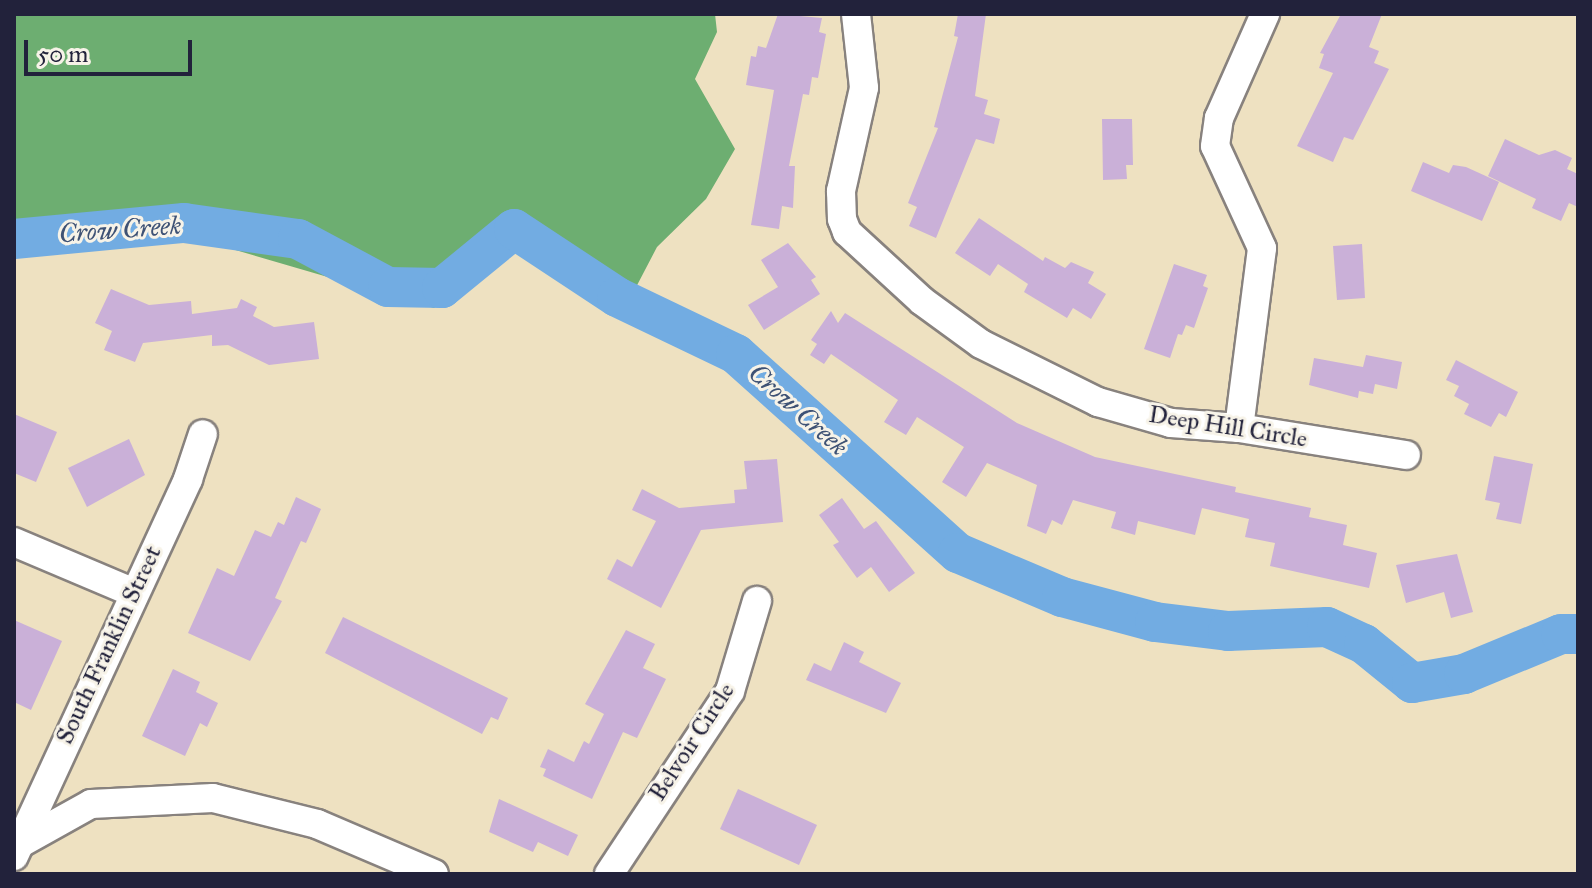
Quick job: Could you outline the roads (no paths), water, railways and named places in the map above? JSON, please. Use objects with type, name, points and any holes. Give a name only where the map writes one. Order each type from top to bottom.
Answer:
[{"type":"street","name":"Deep Hill Circle","points":[[856,14],[864,88],[841,191],[847,232],[934,310],[981,344],[1098,402],[1171,423],[1239,428],[1406,455]]},
{"type":"street","points":[[1239,428],[1262,248],[1215,146],[1219,118],[1265,14]]},
{"type":"street","name":"South Franklin Street","points":[[17,850],[132,592],[188,479],[203,434]]},
{"type":"street","points":[[14,542],[132,592]]},
{"type":"street","name":"Belvoir Circle","points":[[609,874],[730,691],[757,601]]},
{"type":"street","points":[[17,850],[91,804],[213,798],[317,824],[434,874]]},
{"type":"waterway","name":"Crow Creek","points":[[14,239],[184,223],[298,239],[388,287],[442,288],[514,229],[617,297],[736,354],[958,553],[1062,597],[1155,622],[1228,631],[1327,627],[1364,644],[1412,683],[1464,674],[1561,634],[1578,634]]}]
